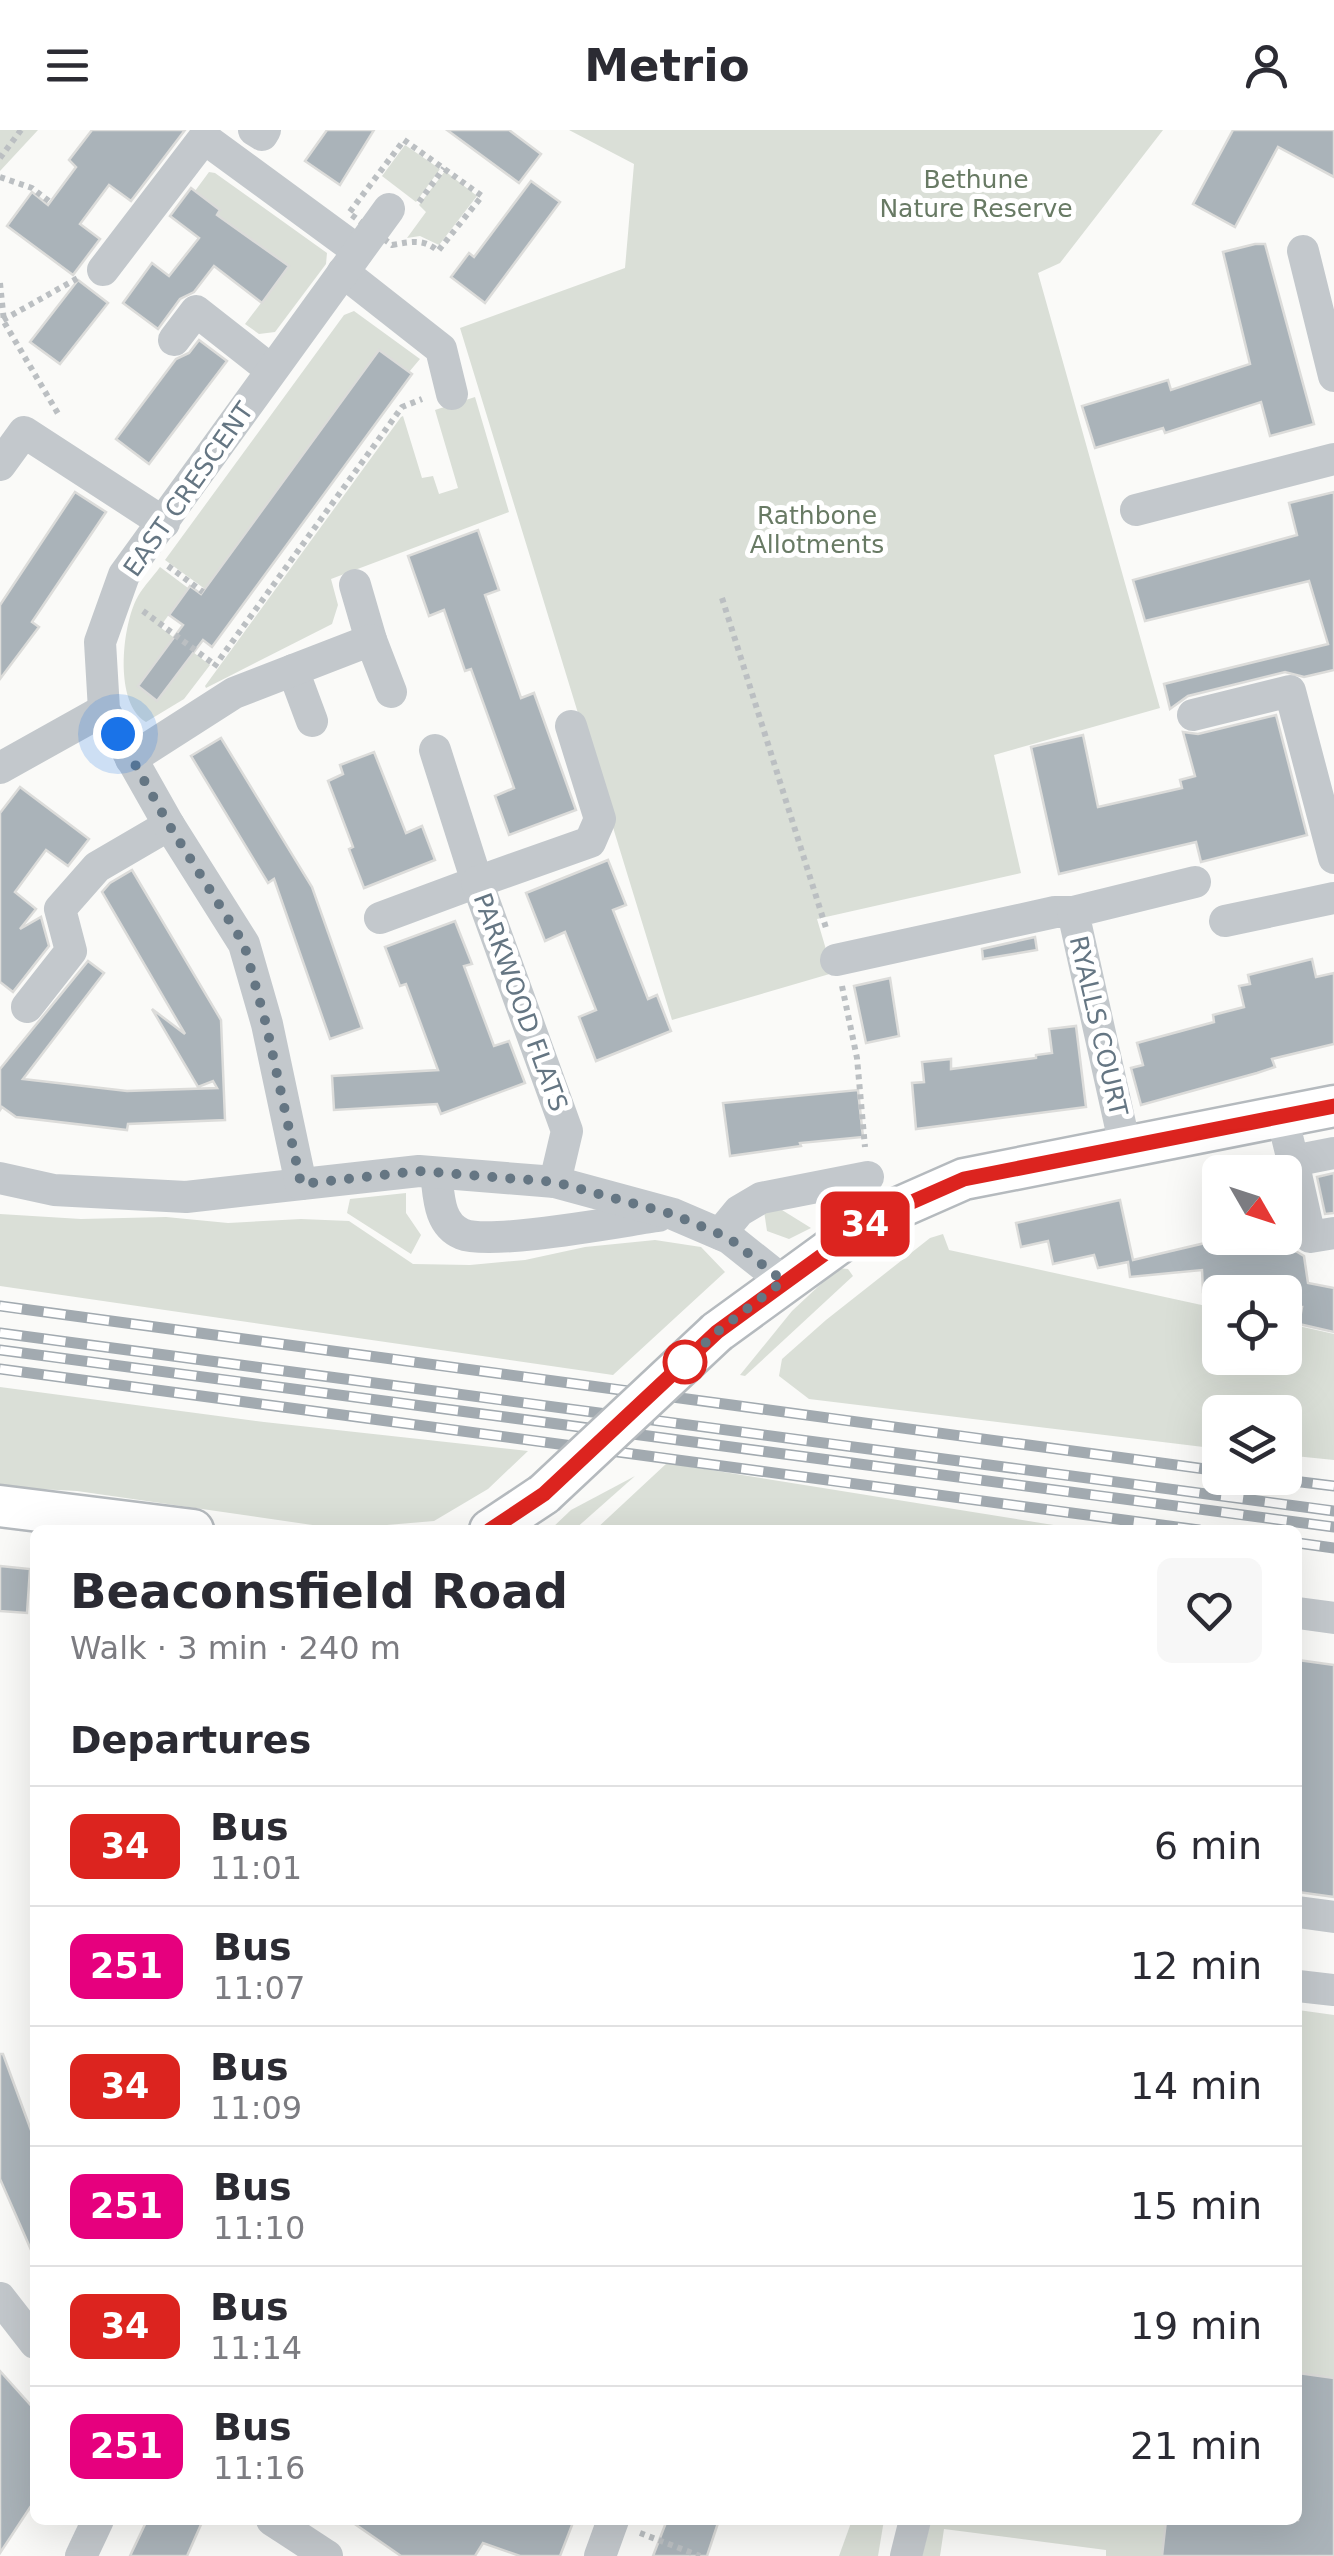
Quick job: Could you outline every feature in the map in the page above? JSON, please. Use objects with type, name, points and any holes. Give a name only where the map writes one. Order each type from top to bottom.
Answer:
[{"type":"main road","points":[[498,1525],[544,1494],[717,1332],[871,1220],[964,1179],[1334,1106]]},
{"type":"main road","points":[[0,1506],[151,1525]]},
{"type":"street","points":[[254,130],[262,135],[265,130]]},
{"type":"street","points":[[103,270],[207,134],[441,349],[450,390]]},
{"type":"street","name":"EAST CRESCENT","points":[[301,1184],[244,944],[169,825],[104,710],[100,642],[124,575],[389,209]]},
{"type":"street","points":[[1303,250],[1334,376]]},
{"type":"street","points":[[174,340],[196,312],[271,370]]},
{"type":"street","points":[[4,453],[24,432],[70,462],[154,536]]},
{"type":"street","points":[[1136,510],[1334,459]]},
{"type":"street","points":[[355,585],[370,640],[391,692]]},
{"type":"street","points":[[131,758],[234,692],[370,640]]},
{"type":"street","points":[[292,670],[312,721]]},
{"type":"street","points":[[1193,714],[1290,691],[1334,858]]},
{"type":"street","points":[[0,768],[104,710]]},
{"type":"street","name":"PARKWOOD FLATS","points":[[555,1182],[567,1131],[478,882],[590,842],[600,819],[571,726]]},
{"type":"street","points":[[380,918],[478,882],[436,750]]},
{"type":"street","points":[[26,1007],[70,950],[60,909],[97,867],[169,825]]},
{"type":"street","name":"RYALLS COURT","points":[[1125,1146],[1073,912],[1194,882]]},
{"type":"street","points":[[1225,921],[1334,898]]},
{"type":"street","points":[[836,960],[1055,912],[1073,912]]},
{"type":"street","points":[[1282,1116],[1292,1155]]},
{"type":"street","points":[[1302,1159],[1334,1152]]},
{"type":"street","points":[[0,1178],[54,1190],[186,1197],[419,1171],[555,1182],[672,1214],[720,1234],[783,1281]]},
{"type":"street","points":[[436,1173],[442,1216],[462,1234],[500,1237],[672,1214]]},
{"type":"street","points":[[720,1234],[738,1211],[761,1198],[868,1177]]},
{"type":"street","points":[[1302,1201],[1310,1237],[1328,1243]]},
{"type":"street","points":[[1302,1614],[1334,1618]]},
{"type":"street","points":[[1302,1913],[1334,1917]]},
{"type":"street","points":[[1302,1986],[1334,1990]]},
{"type":"street","points":[[0,2298],[30,2336]]},
{"type":"street","points":[[81,2556],[96,2525]]},
{"type":"street","points":[[280,2525],[327,2556]]},
{"type":"street","points":[[600,2556],[611,2525]]},
{"type":"street","points":[[906,2556],[915,2525]]},
{"type":"path","points":[[0,158],[21,130]]},
{"type":"path","points":[[0,177],[32,188],[50,202]]},
{"type":"path","points":[[2,318],[87,273],[103,270]]},
{"type":"path","points":[[0,284],[2,318],[69,432],[70,462]]},
{"type":"path","points":[[207,710],[197,688],[402,408],[450,390]]},
{"type":"path","points":[[154,536],[203,592]]},
{"type":"path","points":[[118,592],[214,665]]},
{"type":"path","points":[[722,598],[836,960],[857,1058],[868,1177]]},
{"type":"path","points":[[622,2525],[700,2556]]},
{"type":"green space","points":[[0,130],[38,130],[0,171]]},
{"type":"green space","name":"Rathbone Allotments","points":[[569,130],[1163,130],[1060,263],[1038,273],[1160,708],[994,755],[1021,873],[817,919],[833,973],[672,1020],[460,328],[625,268],[634,164]]},
{"type":"green space","points":[[405,145],[440,169],[416,202],[382,176]]},
{"type":"green space","points":[[445,171],[477,196],[439,245],[420,236],[407,238],[426,212],[419,205]]},
{"type":"green space","points":[[209,172],[327,253],[326,264],[275,332],[259,334],[245,324],[289,266],[217,215],[220,210],[195,191]]},
{"type":"green space","points":[[354,311],[420,359],[409,372],[379,351],[205,589],[165,560],[344,315]]},
{"type":"green space","points":[[475,397],[509,512],[331,579],[338,605],[332,624],[206,688],[401,417],[422,478],[433,476],[439,494],[458,488],[435,410]]},
{"type":"green space","points":[[160,567],[188,588],[160,627],[210,665],[184,699],[146,722],[129,699],[125,646],[136,600]]},
{"type":"green space","points":[[406,1193],[406,1213],[421,1235],[411,1254],[347,1213],[350,1199]]},
{"type":"green space","points":[[782,1210],[811,1228],[789,1239],[767,1231],[764,1211]]},
{"type":"green space","points":[[0,1214],[81,1219],[166,1217],[228,1223],[349,1221],[413,1264],[470,1265],[525,1260],[585,1247],[655,1240],[701,1247],[725,1272],[613,1375],[0,1286]]},
{"type":"green space","points":[[943,1234],[949,1250],[1202,1305],[1202,1375],[1302,1375],[1302,1327],[1334,1334],[1334,1460],[1302,1457],[1302,1395],[1202,1395],[1202,1447],[809,1399],[779,1376],[782,1359],[930,1238]]},
{"type":"green space","points":[[838,1268],[848,1269],[853,1276],[745,1376],[740,1375],[792,1311]]},
{"type":"green space","points":[[0,1387],[528,1451],[488,1489],[434,1521],[387,1525],[312,1525],[77,1491],[0,1487]]},
{"type":"green space","points":[[667,1463],[1054,1525],[600,1525]]},
{"type":"green space","points":[[635,1476],[580,1525],[555,1525],[571,1510]]},
{"type":"green space","points":[[1302,2011],[1334,2015],[1334,2556],[1106,2556],[1106,2550],[944,2529],[940,2556],[922,2556],[930,2525],[1302,2525]]},
{"type":"green space","points":[[850,2525],[883,2525],[878,2556],[839,2556]]},
{"type":"building","points":[[92,130],[185,130],[131,201],[109,185],[80,224],[100,239],[73,275],[7,226],[32,192],[48,205],[76,167],[69,160]]},
{"type":"building","points":[[327,130],[374,130],[340,185],[305,161]]},
{"type":"building","points":[[447,130],[509,130],[541,154],[519,183]]},
{"type":"building","points":[[1233,130],[1334,130],[1334,177],[1278,147],[1235,227],[1193,204]]},
{"type":"building","points":[[531,181],[560,202],[485,303],[451,277],[469,253],[474,257]]},
{"type":"building","points":[[191,188],[220,210],[217,215],[289,266],[262,303],[214,266],[194,292],[180,299],[158,329],[123,303],[152,263],[169,276],[199,238],[170,216]]},
{"type":"building","points":[[1265,244],[1314,424],[1270,436],[1261,402],[1165,433],[1163,428],[1095,448],[1082,406],[1168,380],[1171,390],[1250,364],[1223,252]]},
{"type":"building","points":[[78,280],[108,303],[60,364],[30,342]]},
{"type":"building","points":[[199,340],[227,361],[149,464],[116,439],[176,359],[189,353]]},
{"type":"building","points":[[379,350],[412,374],[212,647],[203,640],[157,701],[138,686],[183,625],[169,615],[190,586],[201,594]]},
{"type":"building","points":[[75,492],[106,512],[32,622],[39,627],[0,679],[0,605]]},
{"type":"building","points":[[1334,492],[1334,670],[1304,677],[1285,672],[1188,696],[1170,709],[1164,684],[1328,644],[1309,581],[1145,621],[1133,580],[1297,535],[1289,503]]},
{"type":"building","points":[[478,530],[499,590],[485,595],[521,698],[534,693],[576,810],[509,835],[495,796],[514,788],[471,669],[465,671],[444,610],[429,616],[408,556]]},
{"type":"building","points":[[1276,715],[1307,835],[1201,862],[1196,842],[1059,874],[1031,747],[1083,735],[1098,807],[1182,788],[1180,780],[1195,776],[1183,732],[1198,734]]},
{"type":"building","points":[[221,738],[312,887],[362,1028],[330,1039],[274,879],[268,883],[191,756]]},
{"type":"building","points":[[374,752],[406,833],[422,826],[435,860],[364,888],[328,781],[343,774],[340,765]]},
{"type":"building","points":[[20,787],[89,839],[68,866],[46,850],[15,892],[36,909],[20,929],[41,917],[49,946],[13,992],[0,982],[0,813]]},
{"type":"building","points":[[608,860],[626,905],[613,910],[648,999],[657,995],[671,1031],[596,1061],[579,1017],[596,1010],[565,932],[545,941],[526,893]]},
{"type":"building","points":[[132,870],[221,1020],[225,1120],[128,1124],[127,1130],[16,1117],[2,1107],[0,1110],[0,1069],[88,961],[104,973],[23,1079],[127,1091],[217,1088],[213,1081],[198,1087],[152,1009],[185,1034],[102,892]]},
{"type":"building","points":[[455,921],[472,964],[464,966],[494,1046],[509,1041],[525,1083],[441,1114],[437,1104],[334,1110],[332,1076],[438,1070],[406,984],[400,986],[385,947]]},
{"type":"building","points":[[1035,937],[1037,950],[983,959],[982,949]]},
{"type":"building","points":[[1312,959],[1316,977],[1334,973],[1334,1044],[1272,1059],[1275,1067],[1257,1073],[1141,1105],[1131,1068],[1143,1065],[1137,1043],[1214,1022],[1213,1015],[1244,1007],[1239,986],[1250,984],[1248,975]]},
{"type":"building","points":[[890,978],[899,1036],[866,1043],[854,986]]},
{"type":"building","points":[[1076,1026],[1086,1107],[916,1129],[912,1083],[924,1082],[922,1062],[951,1059],[951,1069],[1036,1058],[1052,1053],[1049,1029]]},
{"type":"building","points":[[858,1090],[863,1137],[730,1156],[723,1103]]},
{"type":"building","points":[[1334,1173],[1334,1213],[1325,1214],[1317,1177]]},
{"type":"building","points":[[1120,1200],[1133,1260],[1202,1244],[1202,1255],[1302,1255],[1308,1283],[1334,1288],[1334,1332],[1302,1325],[1302,1275],[1202,1275],[1202,1270],[1130,1277],[1128,1262],[1098,1268],[1094,1255],[1053,1264],[1048,1241],[1021,1247],[1016,1223]]},
{"type":"building","points":[[0,1566],[30,1569],[27,1613],[0,1611]]},
{"type":"building","points":[[1302,1661],[1334,1665],[1334,1897],[1302,1893]]},
{"type":"building","points":[[3,2054],[30,2127],[30,2248],[0,2179]]},
{"type":"building","points":[[0,2371],[30,2404],[30,2508],[0,2553]]},
{"type":"building","points":[[1302,2374],[1334,2378],[1334,2556],[1162,2556],[1165,2525],[1302,2525]]},
{"type":"building","points":[[145,2525],[201,2525],[187,2556],[130,2556]]},
{"type":"building","points":[[356,2525],[572,2525],[560,2556],[520,2556],[483,2543],[475,2556],[401,2556]]},
{"type":"building","points":[[665,2525],[717,2525],[707,2556],[653,2556]]},
{"type":"railway","points":[[0,1306],[1202,1469]]},
{"type":"railway","points":[[0,1333],[1334,1511]]},
{"type":"railway","points":[[0,1350],[1334,1527]]},
{"type":"railway","points":[[0,1369],[1162,1525]]},
{"type":"railway","points":[[1302,1482],[1334,1486]]},
{"type":"railway","points":[[1302,1544],[1334,1548]]},
{"type":"bus line","name":"34","points":[[498,1525],[544,1494],[717,1332],[871,1220],[964,1179],[1334,1106]]},
{"type":"route","points":[[118,734],[169,825],[244,944],[301,1184],[419,1171],[555,1182],[672,1214],[729,1238],[783,1281],[685,1362]]},
{"type":"park label","name":"Bethune Nature Reserve","points":[[976,194]]}]
